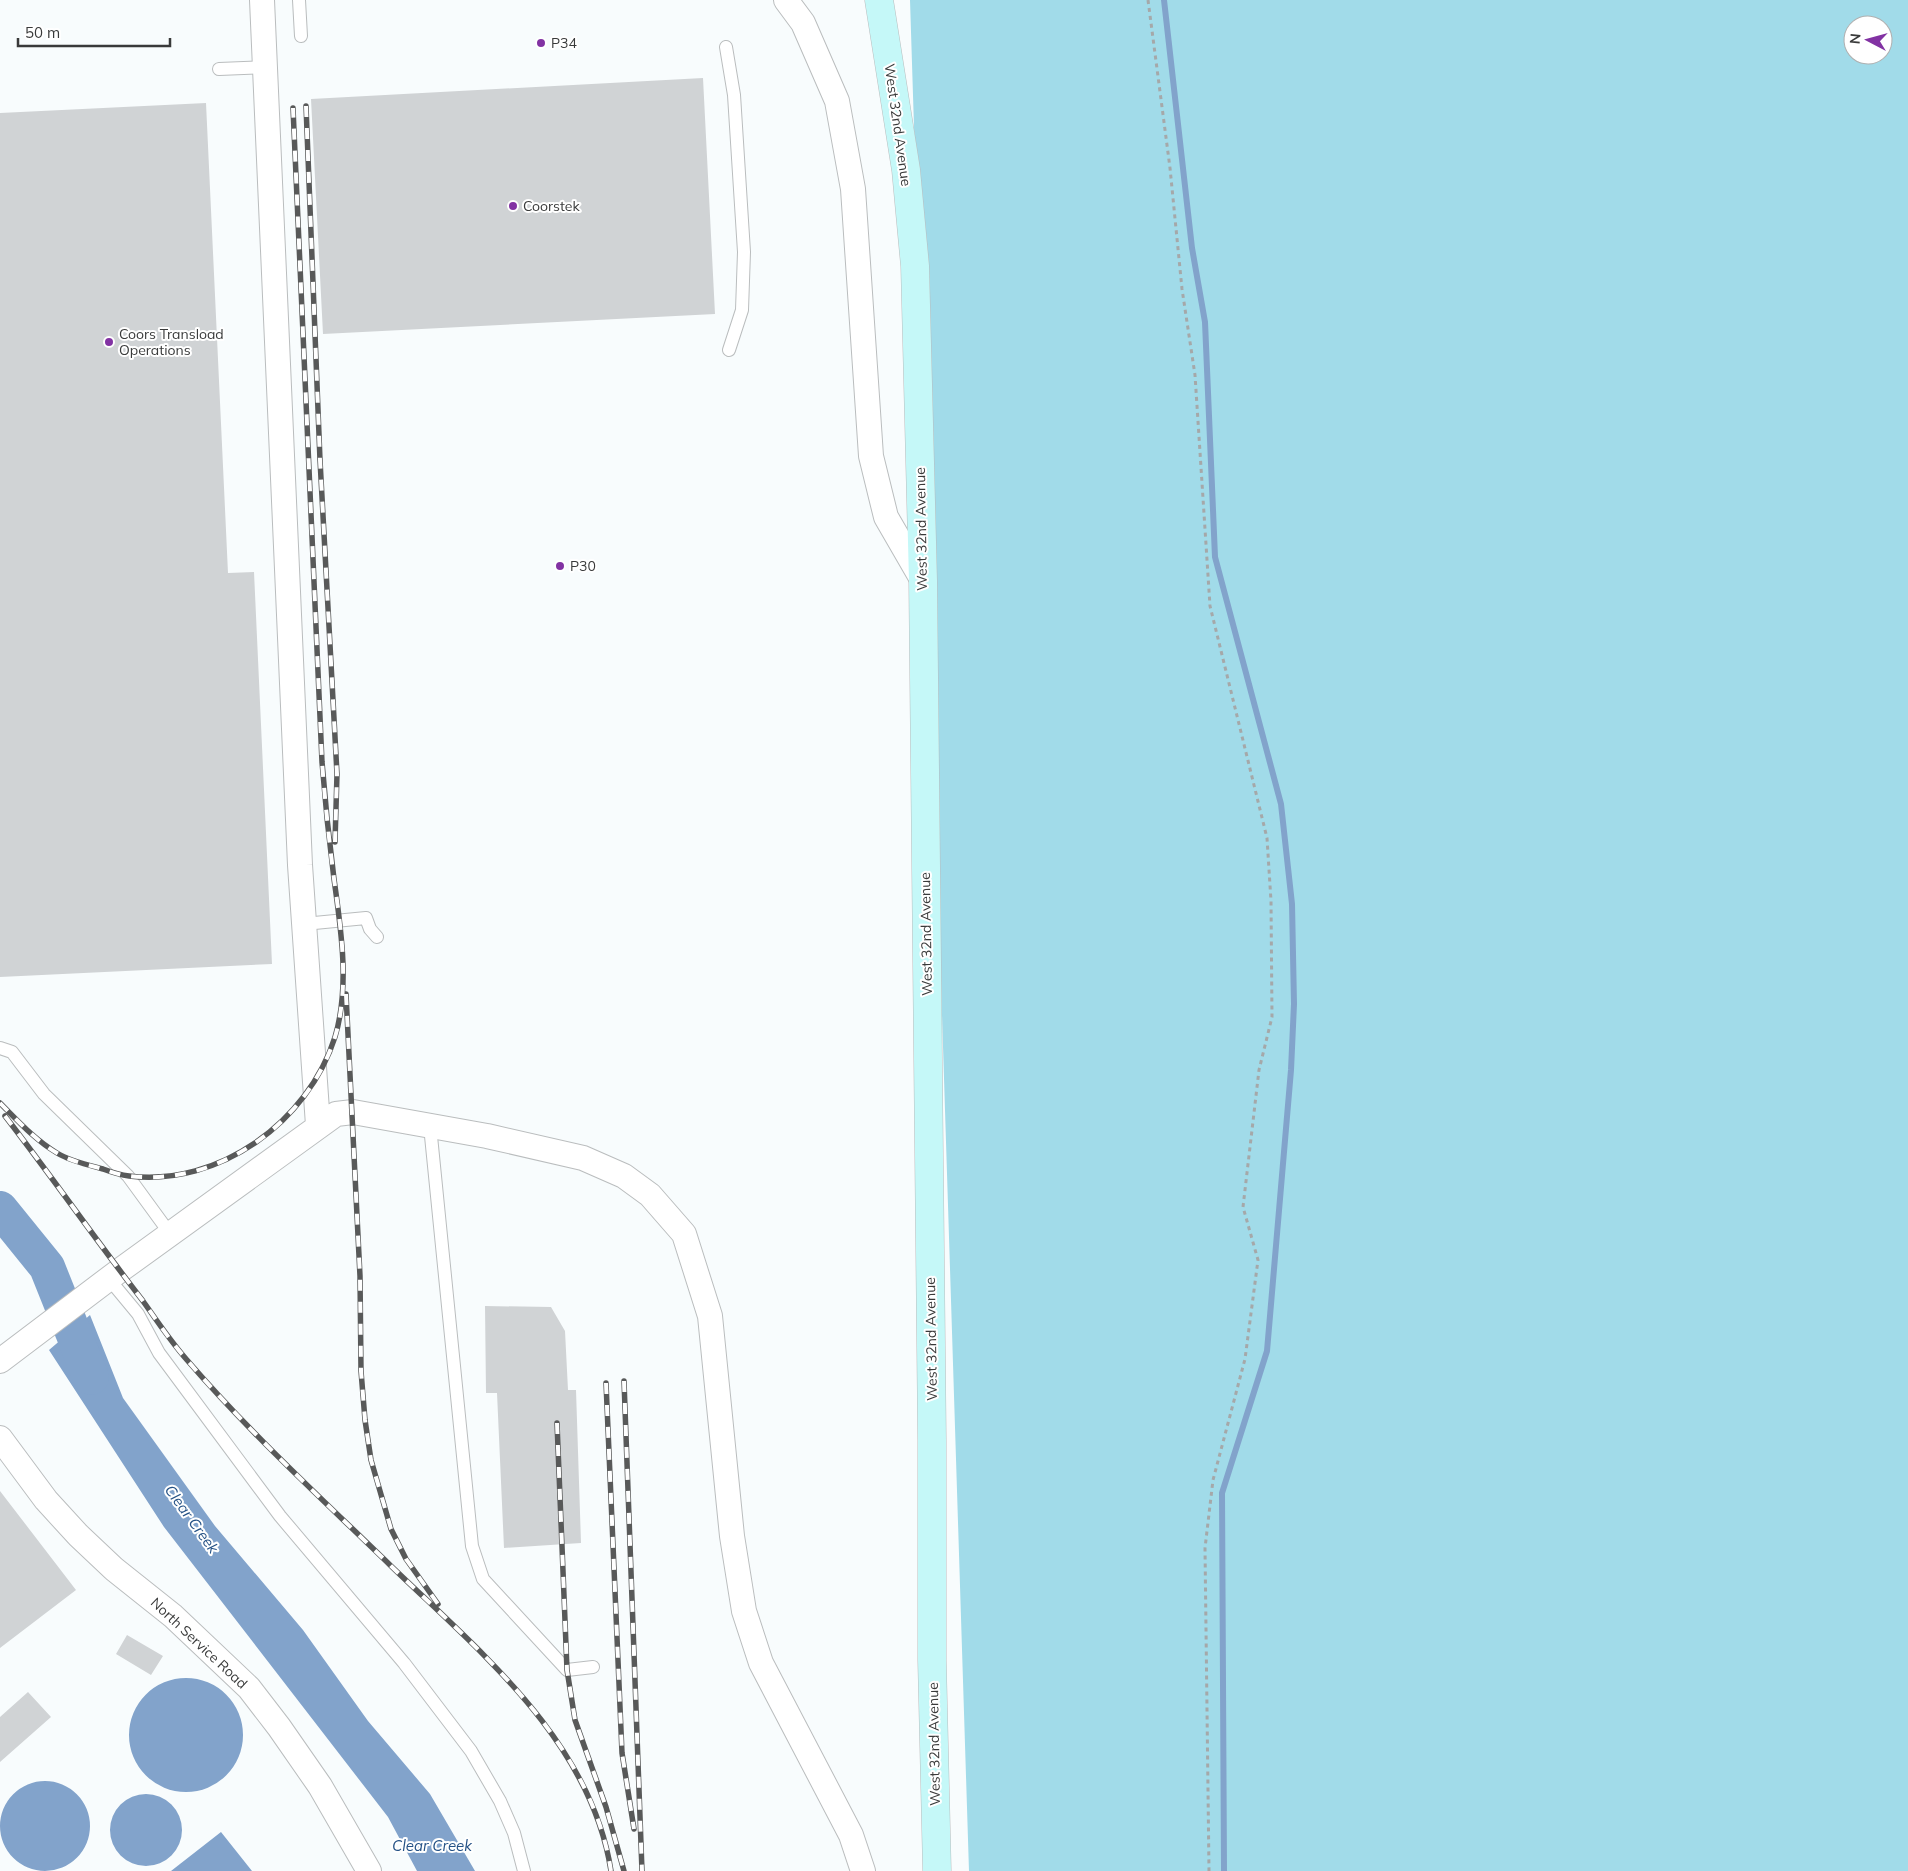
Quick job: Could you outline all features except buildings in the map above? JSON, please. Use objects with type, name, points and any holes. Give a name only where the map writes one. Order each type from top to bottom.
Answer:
[{"type":"street","points":[[262,0],[304,924],[318,1125]]},
{"type":"street","points":[[786,0],[803,23],[837,102],[853,189],[871,456],[886,517],[923,582]]},
{"type":"street","name":"West 32nd Avenue","points":[[879,0],[906,170],[915,266],[923,582],[932,1440],[932,1660],[937,1871]]},
{"type":"street","points":[[9,1354],[275,1160],[318,1125],[336,1114],[353,1112],[584,1158],[624,1176],[650,1195],[684,1234],[710,1316],[732,1536],[744,1612],[761,1663],[851,1835],[863,1871]]},
{"type":"street","name":"North Service Road","points":[[0,1438],[46,1500],[78,1535],[173,1616],[249,1688],[280,1727],[320,1786],[369,1871]]},
{"type":"lane","points":[[298,0],[301,36]]},
{"type":"lane","points":[[726,47],[734,95],[744,252],[742,310],[729,350]]},
{"type":"lane","points":[[219,69],[265,67]]},
{"type":"lane","points":[[304,924],[366,918],[370,929],[377,937]]},
{"type":"lane","points":[[0,1048],[12,1052],[44,1094],[128,1176],[172,1235]]},
{"type":"lane","points":[[430,1126],[472,1546],[483,1579],[567,1670],[593,1667]]},
{"type":"lane","points":[[100,1286],[138,1314],[159,1353],[280,1516],[404,1663],[471,1752],[500,1801],[514,1834],[524,1871]]},
{"type":"path","points":[[1148,0],[1170,168],[1182,289],[1195,375],[1210,606],[1267,838],[1271,901],[1272,1017],[1259,1070],[1243,1207],[1258,1260],[1245,1358],[1213,1480],[1205,1548],[1209,1871]]},
{"type":"shaded area","points":[[910,0],[1908,0],[1908,1871],[969,1871]]},
{"type":"water","name":"Clear Creek","points":[[90,1315],[123,1398],[215,1526],[303,1630],[368,1721],[430,1794],[475,1871],[417,1871],[388,1817],[164,1527],[49,1350]]},
{"type":"water","points":[[186,1678],[208,1682],[218,1687],[234,1703],[239,1713],[243,1735],[239,1757],[234,1767],[218,1783],[208,1788],[186,1792],[164,1788],[154,1783],[138,1767],[133,1757],[129,1735],[133,1713],[138,1703],[154,1687],[164,1682]]},
{"type":"water","points":[[45,1781],[54,1782],[70,1789],[82,1801],[89,1817],[89,1835],[82,1851],[70,1863],[54,1870],[45,1871],[36,1870],[20,1863],[8,1851],[1,1835],[0,1826],[1,1817],[8,1801],[20,1789],[36,1782]]},
{"type":"water","points":[[146,1794],[166,1800],[176,1810],[182,1830],[176,1850],[166,1860],[146,1866],[126,1860],[116,1850],[110,1830],[116,1810],[126,1800]]},
{"type":"water","points":[[221,1832],[252,1871],[171,1871]]},
{"type":"waterway","points":[[1164,0],[1192,248],[1205,322],[1215,557],[1281,804],[1292,904],[1294,1004],[1291,1070],[1267,1351],[1222,1493],[1224,1871]]},
{"type":"waterway","name":"Clear Creek","points":[[0,1209],[47,1267],[91,1377]]},
{"type":"railway","points":[[306,106],[320,460],[337,774],[335,842]]},
{"type":"railway","points":[[0,1103],[41,1142],[73,1161],[129,1176],[163,1177],[195,1171],[227,1159],[256,1143],[282,1121],[304,1096],[322,1068],[335,1037],[340,1018],[343,958],[322,762],[293,108]]},
{"type":"railway","points":[[346,994],[360,1276],[361,1371],[371,1460],[391,1529],[406,1559],[438,1604]]},
{"type":"railway","points":[[5,1116],[170,1339],[211,1387],[287,1465],[460,1632],[527,1702],[556,1740],[581,1781],[599,1824],[611,1871]]},
{"type":"railway","points":[[624,1381],[642,1871]]},
{"type":"railway","points":[[606,1383],[622,1753],[634,1829]]},
{"type":"railway","points":[[557,1423],[567,1670],[575,1720],[606,1807],[624,1871]]},
{"type":"place","name":"P34","points":[[541,43]]},
{"type":"place","name":"Coorstek","points":[[513,206]]},
{"type":"place","name":"Coors Transload Operations","points":[[109,342]]},
{"type":"place","name":"P30","points":[[560,566]]}]
